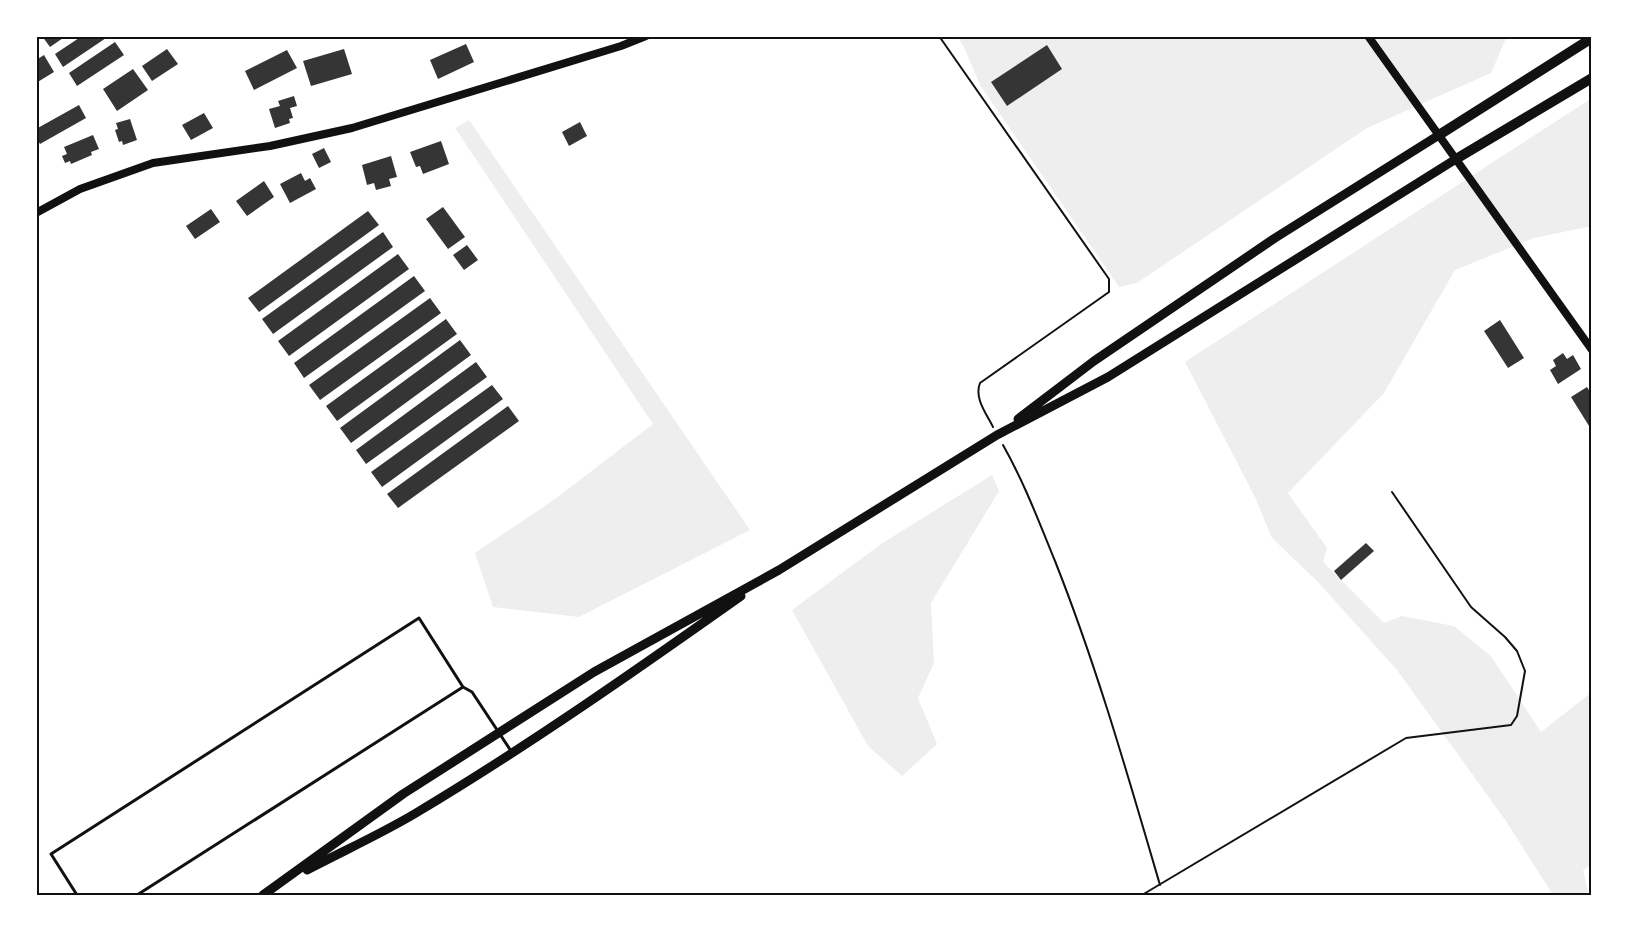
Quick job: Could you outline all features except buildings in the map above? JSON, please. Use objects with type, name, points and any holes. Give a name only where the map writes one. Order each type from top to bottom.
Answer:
[{"type":"highway","points":[[1439,135],[1592,38]]},
{"type":"highway","points":[[1456,159],[1592,78]]},
{"type":"main road","points":[[997,435],[1122,341],[1302,220],[1439,135]]},
{"type":"main road","points":[[263,895],[403,794],[594,672],[779,570],[997,435],[1108,377],[1456,159]]},
{"type":"main road","points":[[281,883],[414,814],[512,753],[606,692],[779,570]]},
{"type":"street","points":[[36,213],[80,189],[153,163],[270,146],[352,128],[621,46],[646,36]]},
{"type":"street","points":[[1368,36],[1592,350]]},
{"type":"lane","points":[[77,895],[51,854],[419,618],[463,687],[472,692],[512,753]]},
{"type":"lane","points":[[137,895],[463,687]]},
{"type":"path","points":[[939,36],[1108,279],[1110,286],[1108,292],[980,383],[977,389],[978,397],[1016,467],[1072,605],[1106,702],[1160,885]]},
{"type":"path","points":[[1142,895],[1406,738],[1511,725],[1517,716],[1525,670],[1517,651],[1505,637],[1471,607],[1392,492]]},
{"type":"shaded area","points":[[957,36],[1507,36],[1491,73],[1367,128],[1137,283],[1119,287],[980,85]]},
{"type":"shaded area","points":[[1592,98],[1592,226],[1534,238],[1455,270],[1384,393],[1288,493],[1327,548],[1323,562],[1384,623],[1402,616],[1454,626],[1491,656],[1541,732],[1592,692],[1592,863],[1583,871],[1589,895],[1553,895],[1506,821],[1397,670],[1317,581],[1272,538],[1255,497],[1185,362]]},
{"type":"shaded area","points":[[469,120],[750,530],[579,617],[493,607],[475,553],[555,499],[653,424],[455,128]]},
{"type":"shaded area","points":[[992,475],[999,491],[931,603],[934,663],[918,698],[937,744],[902,776],[868,746],[792,610],[881,544]]}]
